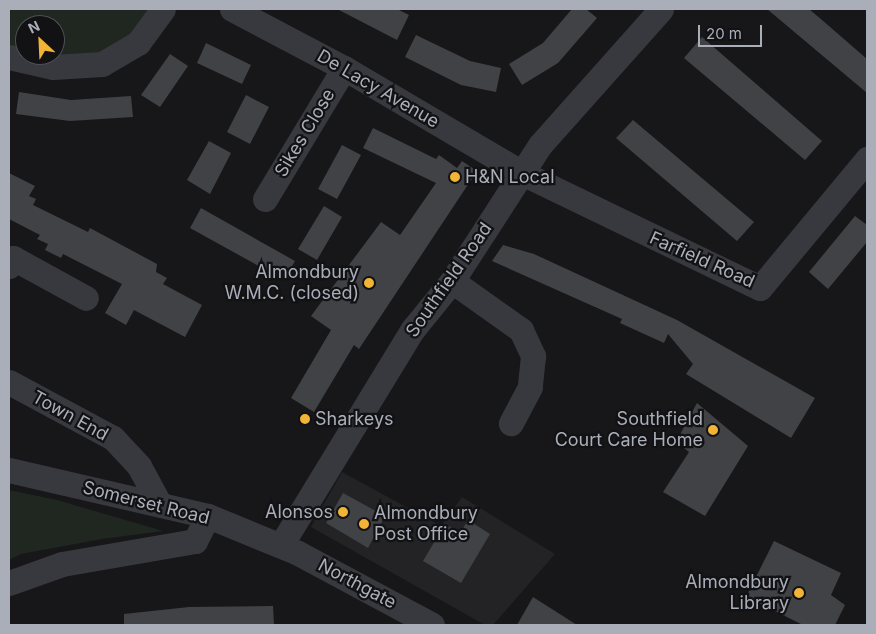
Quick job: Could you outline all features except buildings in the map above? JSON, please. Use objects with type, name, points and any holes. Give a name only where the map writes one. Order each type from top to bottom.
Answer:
[{"type":"street","points":[[9,57],[53,67],[102,64],[138,43],[163,9]]},
{"type":"street","name":"De Lacy Avenue","points":[[232,9],[344,68],[522,173]]},
{"type":"street","name":"Southfield Road","points":[[280,545],[413,329],[452,281],[540,145],[661,9]]},
{"type":"street","name":"Sikes Close","points":[[265,199],[344,68]]},
{"type":"street","name":"Farfield Road","points":[[522,173],[760,288],[867,158]]},
{"type":"street","points":[[10,260],[86,298]]},
{"type":"street","points":[[452,281],[522,330],[533,356],[530,387],[511,423]]},
{"type":"street","name":"Town End","points":[[9,382],[113,438],[139,466],[160,505]]},
{"type":"street","name":"Somerset Road","points":[[9,470],[208,516],[280,545]]},
{"type":"street","points":[[9,583],[62,564],[196,541],[208,516]]},
{"type":"street","name":"Northgate","points":[[280,545],[432,625]]},
{"type":"shaded area","points":[[9,9],[163,9],[102,64],[65,61],[65,15],[15,15],[15,57],[9,57]]},
{"type":"shaded area","points":[[342,472],[441,526],[462,497],[555,554],[493,625],[485,625],[311,527]]},
{"type":"shaded area","points":[[9,490],[57,500],[163,531],[102,539],[21,554],[9,560]]},
{"type":"place","name":"H&N Local","points":[[455,177]]},
{"type":"place","name":"Almondbury W.M.C. (closed)","points":[[369,283]]},
{"type":"place","name":"Sharkeys","points":[[305,419]]},
{"type":"place","name":"Southfield Court Care Home","points":[[713,430]]},
{"type":"place","name":"Alonsos","points":[[343,512]]},
{"type":"place","name":"Almondbury Post Office","points":[[364,524]]},
{"type":"place","name":"Almondbury Library","points":[[799,593]]}]
